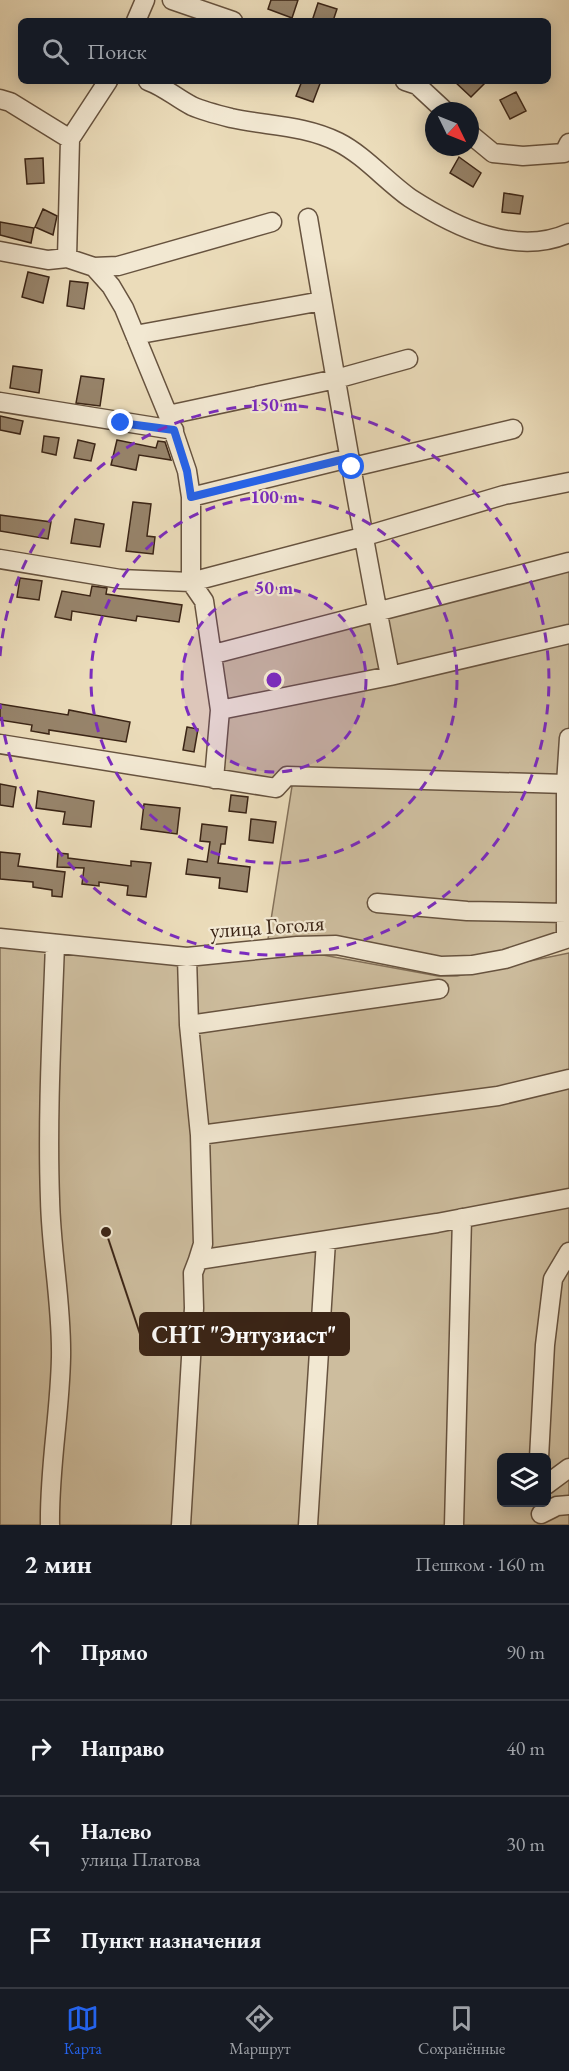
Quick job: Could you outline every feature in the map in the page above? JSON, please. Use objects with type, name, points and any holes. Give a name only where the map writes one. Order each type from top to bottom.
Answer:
[{"type":"street","points":[[137,18],[145,0]]},
{"type":"street","points":[[172,0],[224,18]]},
{"type":"street","points":[[67,258],[70,139],[106,84]]},
{"type":"street","points":[[156,84],[166,88],[192,106],[231,118],[294,127],[340,142],[411,198],[470,230],[487,236],[531,242],[569,233]]},
{"type":"street","points":[[414,84],[435,102]]},
{"type":"street","points":[[0,99],[10,102],[70,139]]},
{"type":"street","points":[[479,141],[493,153],[523,156],[567,152]]},
{"type":"street","points":[[308,218],[362,537],[390,676]]},
{"type":"street","points":[[0,251],[48,260],[67,258],[94,267],[118,266],[272,222]]},
{"type":"street","points":[[94,267],[111,286],[124,308],[171,422],[187,471],[191,497],[190,582],[204,601],[220,710],[214,779]]},
{"type":"street","points":[[135,335],[322,301]]},
{"type":"street","points":[[0,402],[171,422],[408,359]]},
{"type":"street","points":[[191,497],[513,429]]},
{"type":"street","points":[[0,559],[120,579],[190,582],[362,537],[504,495],[569,482]]},
{"type":"street","points":[[218,653],[569,562]]},
{"type":"street","points":[[220,710],[390,676],[569,634]]},
{"type":"street","points":[[568,938],[566,784],[569,738]]},
{"type":"street","points":[[0,744],[276,788],[288,776],[566,784]]},
{"type":"street","points":[[377,903],[467,911],[566,914]]},
{"type":"street","name":"улица Гоголя","points":[[0,938],[187,957],[297,946],[336,945],[441,966],[472,965],[536,951],[568,938]]},
{"type":"street","points":[[50,1525],[53,1445],[59,1404],[61,1358],[61,1320],[50,1201],[55,944]]},
{"type":"street","points":[[181,1525],[194,1308],[193,1273],[203,1244],[200,1136],[189,1025],[187,957]]},
{"type":"street","points":[[189,1025],[439,989]]},
{"type":"street","points":[[200,1136],[498,1096],[569,1079]]},
{"type":"street","points":[[198,1260],[326,1241],[569,1198]]},
{"type":"street","points":[[454,1525],[462,1218]]},
{"type":"street","points":[[308,1525],[326,1241]]},
{"type":"street","points":[[539,1453],[544,1345],[553,1279],[569,1252]]},
{"type":"street","points":[[551,1481],[569,1468]]},
{"type":"street","points":[[540,1514],[557,1506],[569,1505]]},
{"type":"shaded area","points":[[569,562],[569,930],[533,945],[471,959],[442,958],[297,938],[268,939],[292,786],[220,774],[218,653]]},
{"type":"shaded area","points":[[0,944],[312,953],[438,976],[457,976],[569,953],[569,1525],[0,1525]]},
{"type":"building","points":[[271,0],[298,0],[292,18],[268,9]]},
{"type":"building","points":[[318,3],[337,9],[334,18],[313,18]]},
{"type":"building","points":[[301,84],[320,84],[313,102],[296,96]]},
{"type":"building","points":[[457,84],[484,84],[471,97]]},
{"type":"building","points":[[516,92],[526,111],[510,119],[500,100]]},
{"type":"building","points":[[459,157],[481,173],[473,187],[450,173]]},
{"type":"building","points":[[43,158],[44,183],[27,184],[25,159]]},
{"type":"building","points":[[504,193],[523,196],[520,214],[502,212]]},
{"type":"building","points":[[43,209],[57,216],[53,235],[35,227]]},
{"type":"building","points":[[0,222],[34,228],[31,243],[0,235]]},
{"type":"building","points":[[28,272],[49,277],[43,303],[22,297]]},
{"type":"building","points":[[70,281],[88,283],[84,309],[67,306]]},
{"type":"building","points":[[13,366],[42,370],[39,393],[10,388]]},
{"type":"building","points":[[81,376],[104,379],[100,406],[76,403]]},
{"type":"building","points":[[0,416],[23,421],[20,434],[0,430]]},
{"type":"building","points":[[44,436],[59,438],[56,455],[42,452]]},
{"type":"building","points":[[78,440],[95,444],[91,461],[74,458]]},
{"type":"building","points":[[117,440],[156,448],[158,441],[165,442],[171,460],[139,455],[136,470],[111,465]]},
{"type":"building","points":[[133,502],[151,504],[147,536],[155,537],[153,554],[126,551]]},
{"type":"building","points":[[0,515],[51,522],[48,539],[0,531]]},
{"type":"building","points":[[75,519],[104,524],[100,547],[71,543]]},
{"type":"building","points":[[20,578],[42,581],[39,600],[17,597]]},
{"type":"building","points":[[92,586],[107,588],[106,594],[182,605],[179,622],[137,616],[136,621],[72,611],[71,620],[55,617],[62,591],[90,596]]},
{"type":"building","points":[[0,704],[68,715],[69,710],[130,722],[126,742],[49,730],[49,734],[31,731],[32,725],[0,720]]},
{"type":"building","points":[[187,727],[198,729],[194,752],[183,750]]},
{"type":"building","points":[[0,784],[16,787],[13,807],[0,805]]},
{"type":"building","points":[[38,791],[94,801],[91,827],[63,824],[65,812],[36,808]]},
{"type":"building","points":[[231,795],[248,797],[246,813],[229,811]]},
{"type":"building","points":[[144,804],[180,808],[177,834],[141,829]]},
{"type":"building","points":[[251,819],[276,822],[273,843],[249,840]]},
{"type":"building","points":[[202,824],[227,827],[225,844],[221,844],[218,863],[250,867],[247,892],[219,888],[220,878],[186,874],[188,859],[207,862],[210,842],[200,841]]},
{"type":"building","points":[[0,852],[20,854],[18,866],[65,872],[62,897],[52,896],[52,890],[33,887],[33,882],[0,879]]},
{"type":"building","points":[[58,853],[68,854],[68,858],[131,866],[131,861],[151,863],[146,897],[127,895],[128,886],[99,882],[99,886],[82,884],[84,868],[57,867]]},
{"type":"place","name":"СНТ \"Энтузиаст\"","points":[[106,1232]]},
{"type":"route","points":[[121,423],[174,430],[187,471],[191,497],[349,458],[352,467]]}]
